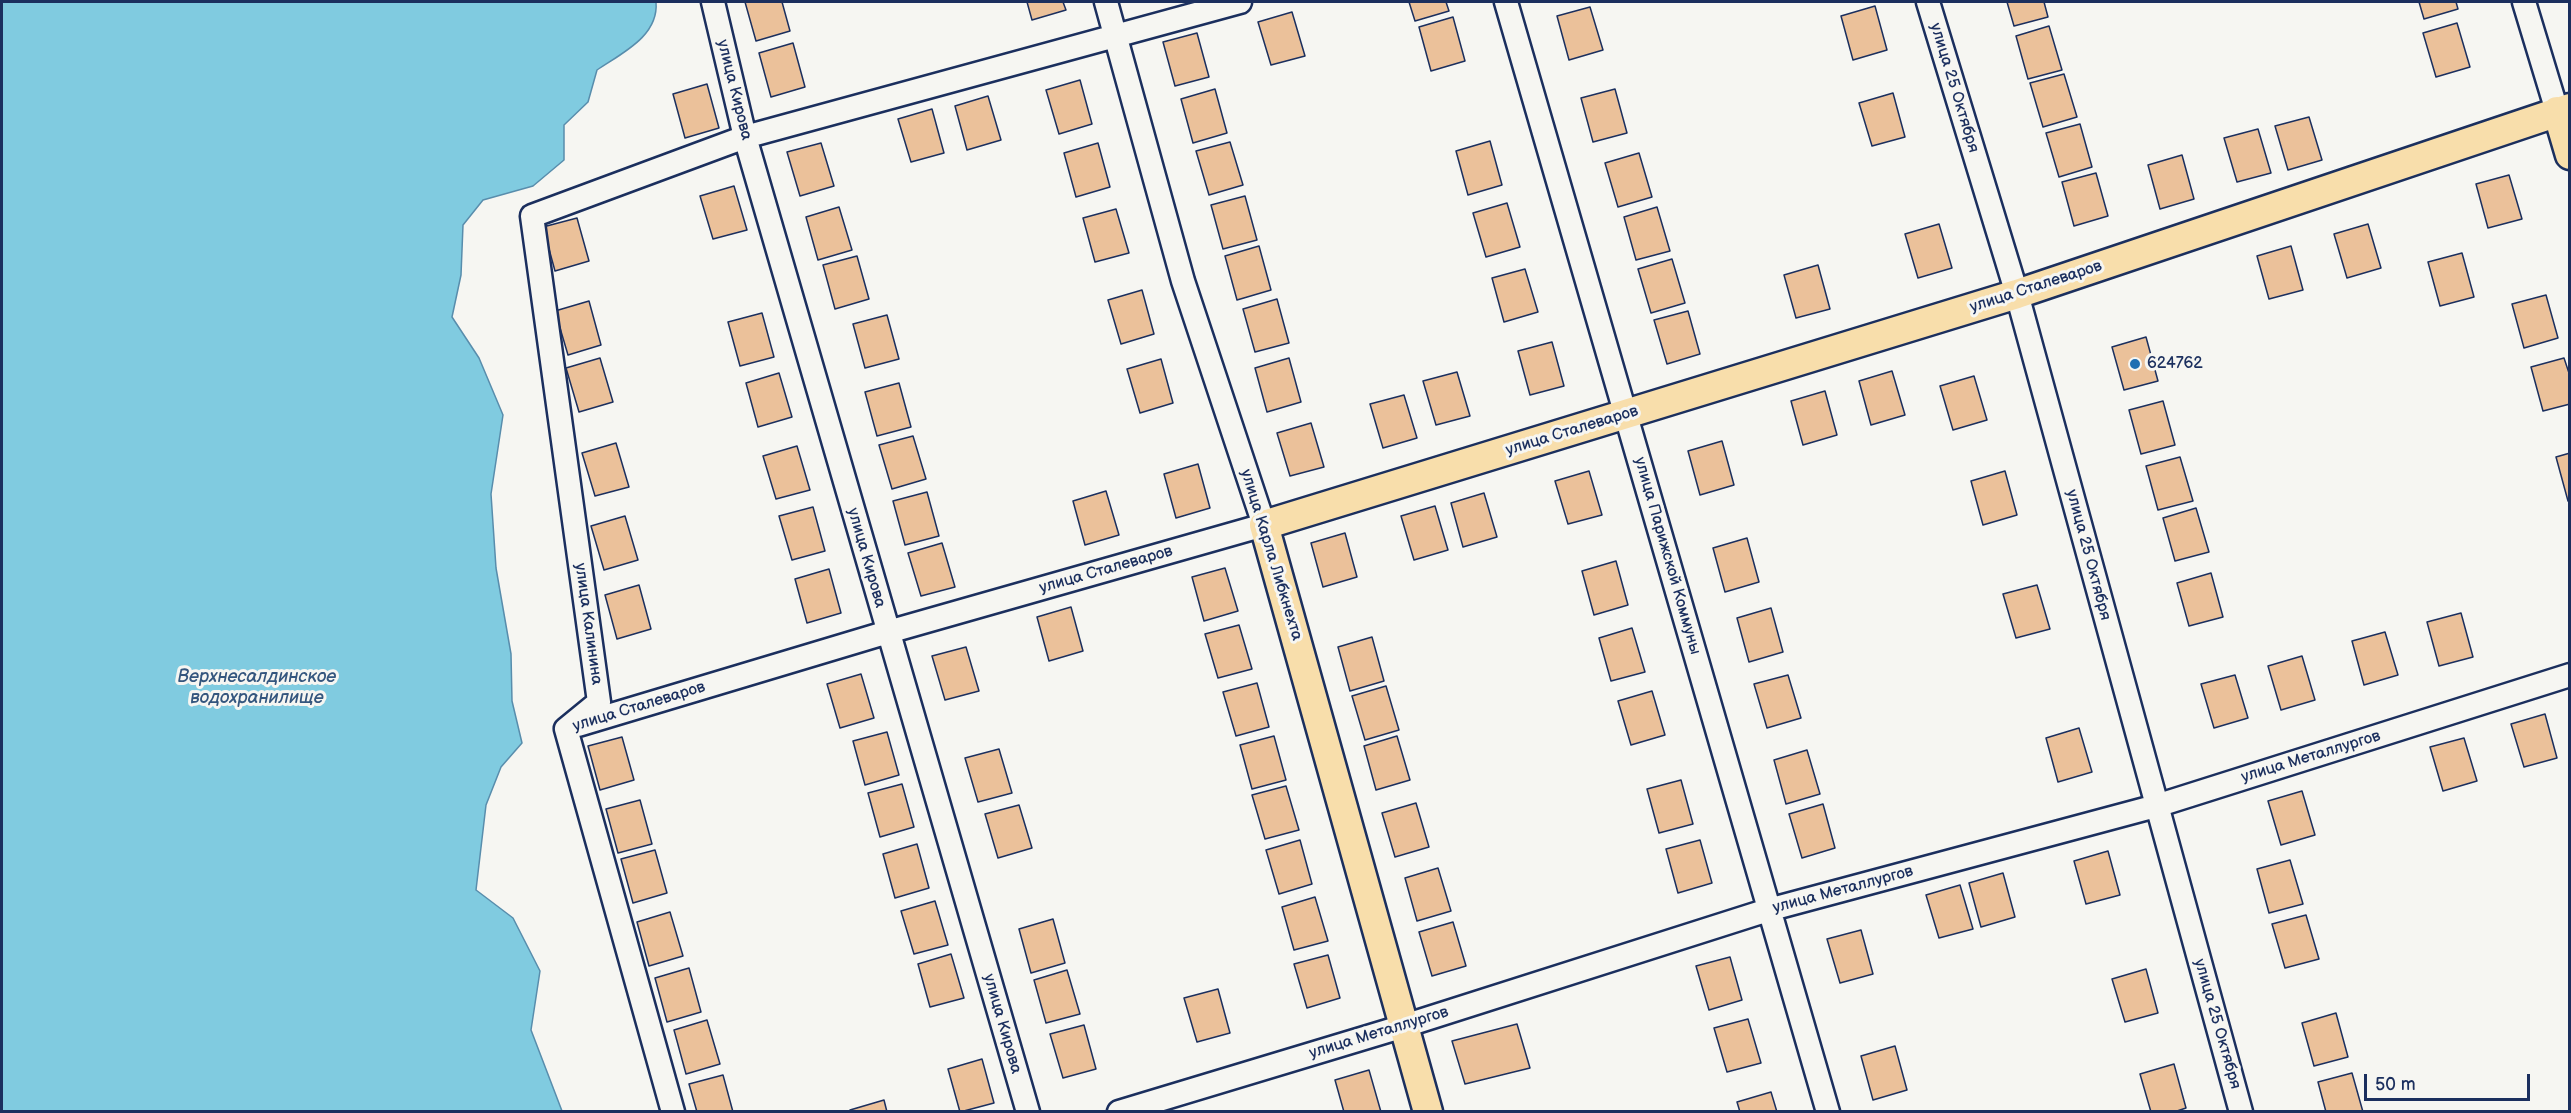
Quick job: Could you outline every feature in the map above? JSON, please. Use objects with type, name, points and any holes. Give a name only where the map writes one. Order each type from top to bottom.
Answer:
[{"type":"main road","name":"улица Сталеваров","points":[[1264,525],[2017,294],[2563,110]]},
{"type":"main road","points":[[2563,110],[2570,155]]},
{"type":"main road","name":"улица Карла Либкнехта","points":[[1264,525],[1428,1112]]},
{"type":"street","name":"улица Кирова","points":[[713,2],[745,137],[1028,1112]]},
{"type":"street","name":"улица Карла Либкнехта","points":[[1106,2],[1183,281],[1264,525]]},
{"type":"street","points":[[745,137],[1116,33],[1240,2]]},
{"type":"street","name":"улица Парижской Коммуны","points":[[1506,2],[1828,1112]]},
{"type":"street","name":"улица 25 Октября","points":[[1928,2],[2017,294],[2241,1112]]},
{"type":"street","points":[[2524,2],[2563,110]]},
{"type":"street","name":"улица Калинина","points":[[566,729],[599,702],[532,216],[745,137]]},
{"type":"street","name":"улица Сталеваров","points":[[566,729],[888,632],[1264,525]]},
{"type":"street","name":"улица Металлургов","points":[[1119,1112],[1404,1026],[1768,910],[2156,806],[2570,675]]},
{"type":"street","points":[[566,729],[673,1112]]},
{"type":"water","name":"Верхнесалдинское водохранилище","points":[[2,2],[656,2],[652,25],[637,42],[597,70],[588,102],[564,125],[564,160],[533,186],[483,200],[463,225],[461,275],[452,317],[479,358],[503,415],[491,494],[496,568],[511,654],[512,701],[522,743],[501,767],[486,805],[476,890],[513,918],[540,971],[531,1030],[562,1111],[2,1111]]},
{"type":"building","points":[[745,2],[782,2],[790,31],[756,41]]},
{"type":"building","points":[[1027,2],[1063,2],[1066,10],[1032,20]]},
{"type":"building","points":[[1409,2],[1446,2],[1449,11],[1415,21]]},
{"type":"building","points":[[2007,2],[2044,2],[2048,17],[2014,26]]},
{"type":"building","points":[[2419,2],[2456,2],[2458,9],[2424,19]]},
{"type":"building","points":[[1875,6],[1887,50],[1853,60],[1841,16]]},
{"type":"building","points":[[1590,7],[1603,50],[1569,60],[1557,16]]},
{"type":"building","points":[[1292,12],[1305,56],[1271,65],[1258,22]]},
{"type":"building","points":[[1453,17],[1465,61],[1431,71],[1419,27]]},
{"type":"building","points":[[2457,23],[2470,67],[2436,77],[2423,33]]},
{"type":"building","points":[[2049,26],[2062,70],[2028,79],[2016,36]]},
{"type":"building","points":[[1197,33],[1209,77],[1175,86],[1163,42]]},
{"type":"building","points":[[793,43],[805,87],[771,97],[759,53]]},
{"type":"building","points":[[2064,74],[2077,117],[2043,127],[2030,83]]},
{"type":"building","points":[[1080,80],[1092,124],[1059,134],[1046,90]]},
{"type":"building","points":[[707,84],[719,128],[685,138],[673,94]]},
{"type":"building","points":[[1215,89],[1227,133],[1193,143],[1181,99]]},
{"type":"building","points":[[1615,89],[1627,133],[1593,142],[1581,98]]},
{"type":"building","points":[[1893,93],[1905,137],[1872,146],[1859,103]]},
{"type":"building","points":[[988,96],[1001,140],[967,150],[955,106]]},
{"type":"building","points":[[932,109],[944,153],[911,162],[898,119]]},
{"type":"building","points":[[2309,117],[2322,160],[2288,170],[2275,126]]},
{"type":"building","points":[[2080,124],[2092,167],[2059,177],[2046,133]]},
{"type":"building","points":[[2258,129],[2271,173],[2237,182],[2224,138]]},
{"type":"building","points":[[1490,141],[1502,185],[1468,195],[1456,151]]},
{"type":"building","points":[[1230,142],[1243,185],[1209,195],[1196,151]]},
{"type":"building","points":[[821,143],[834,186],[800,196],[787,152]]},
{"type":"building","points":[[1098,143],[1110,187],[1076,197],[1064,153]]},
{"type":"building","points":[[1639,153],[1652,197],[1618,207],[1605,163]]},
{"type":"building","points":[[2182,155],[2194,199],[2160,209],[2148,165]]},
{"type":"building","points":[[2096,173],[2108,216],[2074,226],[2062,182]]},
{"type":"building","points":[[2509,175],[2522,219],[2488,228],[2476,184]]},
{"type":"building","points":[[734,186],[747,230],[713,239],[700,196]]},
{"type":"building","points":[[1245,196],[1257,240],[1223,249],[1211,205]]},
{"type":"building","points":[[1507,203],[1520,247],[1486,257],[1473,213]]},
{"type":"building","points":[[839,207],[852,250],[818,260],[806,217]]},
{"type":"building","points":[[1657,207],[1670,251],[1636,260],[1624,217]]},
{"type":"building","points":[[1116,209],[1129,253],[1095,262],[1083,218]]},
{"type":"building","points":[[577,218],[589,261],[555,271],[543,227]]},
{"type":"building","points":[[1939,224],[1952,268],[1918,278],[1905,234]]},
{"type":"building","points":[[2368,224],[2381,268],[2347,278],[2334,234]]},
{"type":"building","points":[[1259,246],[1271,290],[1237,300],[1225,256]]},
{"type":"building","points":[[2291,246],[2303,290],[2269,299],[2257,256]]},
{"type":"building","points":[[2462,253],[2474,297],[2440,306],[2428,262]]},
{"type":"building","points":[[857,256],[869,299],[835,309],[823,265]]},
{"type":"building","points":[[1672,259],[1685,303],[1651,313],[1638,269]]},
{"type":"building","points":[[1818,265],[1830,309],[1796,318],[1784,275]]},
{"type":"building","points":[[1525,269],[1538,312],[1504,322],[1492,278]]},
{"type":"building","points":[[1142,290],[1154,334],[1121,344],[1108,300]]},
{"type":"building","points":[[2546,295],[2558,338],[2524,348],[2512,304]]},
{"type":"building","points":[[1277,299],[1289,343],[1255,352],[1243,309]]},
{"type":"building","points":[[589,301],[601,345],[568,355],[555,311]]},
{"type":"building","points":[[1688,311],[1700,354],[1667,364],[1654,320]]},
{"type":"building","points":[[762,313],[774,357],[740,366],[728,322]]},
{"type":"building","points":[[887,315],[899,359],[865,368],[853,324]]},
{"type":"building","name":"624762","points":[[2146,337],[2158,381],[2124,390],[2112,347]]},
{"type":"building","points":[[1552,342],[1564,386],[1530,395],[1518,351]]},
{"type":"building","points":[[600,358],[613,402],[579,412],[566,368]]},
{"type":"building","points":[[1289,358],[1301,402],[1267,412],[1255,368]]},
{"type":"building","points":[[2564,358],[2570,376],[2570,404],[2543,411],[2531,367]]},
{"type":"building","points":[[1161,359],[1173,403],[1140,413],[1127,369]]},
{"type":"building","points":[[1892,371],[1905,415],[1871,425],[1859,381]]},
{"type":"building","points":[[1457,372],[1470,416],[1436,425],[1423,381]]},
{"type":"building","points":[[779,373],[792,417],[758,427],[746,383]]},
{"type":"building","points":[[1974,376],[1987,420],[1953,430],[1940,386]]},
{"type":"building","points":[[899,383],[911,427],[877,436],[865,392]]},
{"type":"building","points":[[1825,391],[1837,435],[1803,445],[1791,401]]},
{"type":"building","points":[[1404,395],[1417,438],[1383,448],[1370,404]]},
{"type":"building","points":[[2163,401],[2175,445],[2141,454],[2129,410]]},
{"type":"building","points":[[1311,423],[1324,467],[1290,476],[1277,433]]},
{"type":"building","points":[[913,436],[926,479],[892,489],[879,445]]},
{"type":"building","points":[[1722,441],[1734,485],[1700,495],[1688,451]]},
{"type":"building","points":[[616,443],[629,487],[595,496],[582,453]]},
{"type":"building","points":[[797,446],[810,490],[776,499],[763,456]]},
{"type":"building","points":[[2570,453],[2570,501],[2568,501],[2556,457]]},
{"type":"building","points":[[2180,457],[2193,501],[2158,510],[2146,466]]},
{"type":"building","points":[[1198,464],[1210,508],[1176,518],[1164,474]]},
{"type":"building","points":[[1589,471],[1602,515],[1568,524],[1555,481]]},
{"type":"building","points":[[2005,471],[2017,515],[1983,525],[1971,481]]},
{"type":"building","points":[[1106,491],[1119,535],[1085,545],[1073,501]]},
{"type":"building","points":[[927,492],[939,536],[905,545],[893,501]]},
{"type":"building","points":[[1484,493],[1497,537],[1463,547],[1451,503]]},
{"type":"building","points":[[1435,506],[1448,550],[1414,560],[1401,516]]},
{"type":"building","points":[[813,507],[825,551],[792,560],[779,516]]},
{"type":"building","points":[[2196,508],[2209,552],[2175,561],[2163,518]]},
{"type":"building","points":[[625,516],[638,560],[604,570],[591,526]]},
{"type":"building","points":[[1345,533],[1357,577],[1323,587],[1311,543]]},
{"type":"building","points":[[1747,538],[1759,582],[1725,592],[1713,548]]},
{"type":"building","points":[[942,543],[955,587],[921,596],[908,553]]},
{"type":"building","points":[[1616,561],[1628,605],[1594,615],[1582,571]]},
{"type":"building","points":[[1225,568],[1238,611],[1204,621],[1192,577]]},
{"type":"building","points":[[829,569],[841,613],[807,623],[795,579]]},
{"type":"building","points":[[2211,573],[2223,617],[2189,626],[2177,583]]},
{"type":"building","points":[[639,585],[651,629],[617,639],[605,595]]},
{"type":"building","points":[[2037,585],[2050,629],[2016,638],[2003,594]]},
{"type":"building","points":[[1071,607],[1083,651],[1049,661],[1037,617]]},
{"type":"building","points":[[1771,608],[1783,652],[1749,662],[1737,618]]},
{"type":"building","points":[[2461,613],[2473,657],[2439,666],[2427,622]]},
{"type":"building","points":[[1239,625],[1252,669],[1218,678],[1205,634]]},
{"type":"building","points":[[1632,628],[1645,672],[1611,681],[1599,638]]},
{"type":"building","points":[[2385,632],[2398,675],[2364,685],[2352,641]]},
{"type":"building","points":[[1372,637],[1384,681],[1350,691],[1338,647]]},
{"type":"building","points":[[966,647],[979,691],[945,700],[932,656]]},
{"type":"building","points":[[2302,656],[2315,700],[2281,710],[2268,666]]},
{"type":"building","points":[[861,674],[874,718],[840,728],[827,684]]},
{"type":"building","points":[[1788,675],[1801,718],[1767,728],[1754,684]]},
{"type":"building","points":[[2235,675],[2248,718],[2214,728],[2201,684]]},
{"type":"building","points":[[1257,683],[1269,727],[1236,736],[1223,692]]},
{"type":"building","points":[[1386,686],[1399,730],[1365,740],[1352,696]]},
{"type":"building","points":[[1652,691],[1665,735],[1631,745],[1618,701]]},
{"type":"building","points":[[2545,714],[2557,758],[2524,767],[2511,724]]},
{"type":"building","points":[[2079,728],[2092,772],[2058,782],[2046,738]]},
{"type":"building","points":[[887,732],[899,775],[865,785],[853,741]]},
{"type":"building","points":[[1274,736],[1286,780],[1252,789],[1240,745]]},
{"type":"building","points":[[1397,736],[1410,780],[1376,790],[1364,746]]},
{"type":"building","points":[[622,737],[634,780],[600,790],[588,746]]},
{"type":"building","points":[[2464,738],[2477,781],[2443,791],[2430,747]]},
{"type":"building","points":[[999,749],[1012,793],[978,802],[965,758]]},
{"type":"building","points":[[1807,750],[1820,794],[1786,804],[1774,760]]},
{"type":"building","points":[[1681,780],[1693,824],[1659,833],[1647,789]]},
{"type":"building","points":[[902,784],[914,827],[880,837],[868,793]]},
{"type":"building","points":[[1286,786],[1299,830],[1265,839],[1252,795]]},
{"type":"building","points":[[2302,791],[2315,835],[2281,845],[2268,801]]},
{"type":"building","points":[[640,800],[652,844],[618,853],[606,809]]},
{"type":"building","points":[[1416,803],[1429,847],[1395,857],[1382,813]]},
{"type":"building","points":[[1823,804],[1835,848],[1802,858],[1789,814]]},
{"type":"building","points":[[1019,805],[1032,848],[998,858],[985,814]]},
{"type":"building","points":[[1300,840],[1312,884],[1279,894],[1266,850]]},
{"type":"building","points":[[1700,840],[1712,883],[1678,893],[1666,849]]},
{"type":"building","points":[[917,844],[929,888],[895,898],[883,854]]},
{"type":"building","points":[[655,850],[667,893],[633,903],[621,859]]},
{"type":"building","points":[[2108,851],[2120,895],[2086,904],[2074,861]]},
{"type":"building","points":[[2290,860],[2303,904],[2269,913],[2257,869]]},
{"type":"building","points":[[1438,868],[1451,911],[1417,921],[1405,878]]},
{"type":"building","points":[[2003,873],[2015,917],[1981,927],[1969,883]]},
{"type":"building","points":[[1960,885],[1973,929],[1939,938],[1926,895]]},
{"type":"building","points":[[1315,897],[1328,941],[1294,950],[1282,907]]},
{"type":"building","points":[[935,901],[948,945],[914,954],[901,911]]},
{"type":"building","points":[[670,912],[683,956],[649,966],[637,922]]},
{"type":"building","points":[[2306,915],[2319,959],[2285,968],[2272,924]]},
{"type":"building","points":[[1053,919],[1065,963],[1031,973],[1019,929]]},
{"type":"building","points":[[1453,922],[1466,966],[1432,976],[1419,932]]},
{"type":"building","points":[[1861,930],[1873,974],[1840,983],[1827,939]]},
{"type":"building","points":[[951,954],[964,998],[930,1007],[918,964]]},
{"type":"building","points":[[1328,955],[1340,998],[1307,1008],[1294,964]]},
{"type":"building","points":[[1730,957],[1742,1000],[1709,1010],[1696,966]]},
{"type":"building","points":[[689,968],[701,1012],[667,1022],[655,978]]},
{"type":"building","points":[[2146,969],[2158,1013],[2125,1022],[2112,979]]},
{"type":"building","points":[[1067,970],[1080,1014],[1046,1023],[1034,980]]},
{"type":"building","points":[[1218,989],[1230,1033],[1197,1042],[1184,998]]},
{"type":"building","points":[[2336,1013],[2348,1057],[2314,1066],[2302,1023]]},
{"type":"building","points":[[1748,1019],[1761,1063],[1727,1072],[1714,1028]]},
{"type":"building","points":[[707,1020],[720,1064],[686,1074],[674,1030]]},
{"type":"building","points":[[1517,1024],[1530,1068],[1465,1084],[1452,1041]]},
{"type":"building","points":[[1084,1025],[1096,1069],[1063,1078],[1050,1034]]},
{"type":"building","points":[[1895,1046],[1907,1090],[1873,1100],[1861,1056]]},
{"type":"building","points":[[982,1059],[994,1103],[960,1112],[948,1069]]},
{"type":"building","points":[[2174,1064],[2186,1108],[2174,1112],[2151,1112],[2140,1074]]},
{"type":"building","points":[[1369,1070],[1381,1112],[1344,1112],[1335,1080]]},
{"type":"building","points":[[2352,1073],[2363,1112],[2326,1112],[2318,1082]]},
{"type":"building","points":[[723,1075],[733,1112],[697,1112],[689,1084]]},
{"type":"building","points":[[1771,1092],[1777,1112],[1740,1112],[1737,1102]]},
{"type":"building","points":[[884,1100],[887,1112],[851,1112],[850,1110]]},
{"type":"place","name":"624762","points":[[2135,364]]}]
